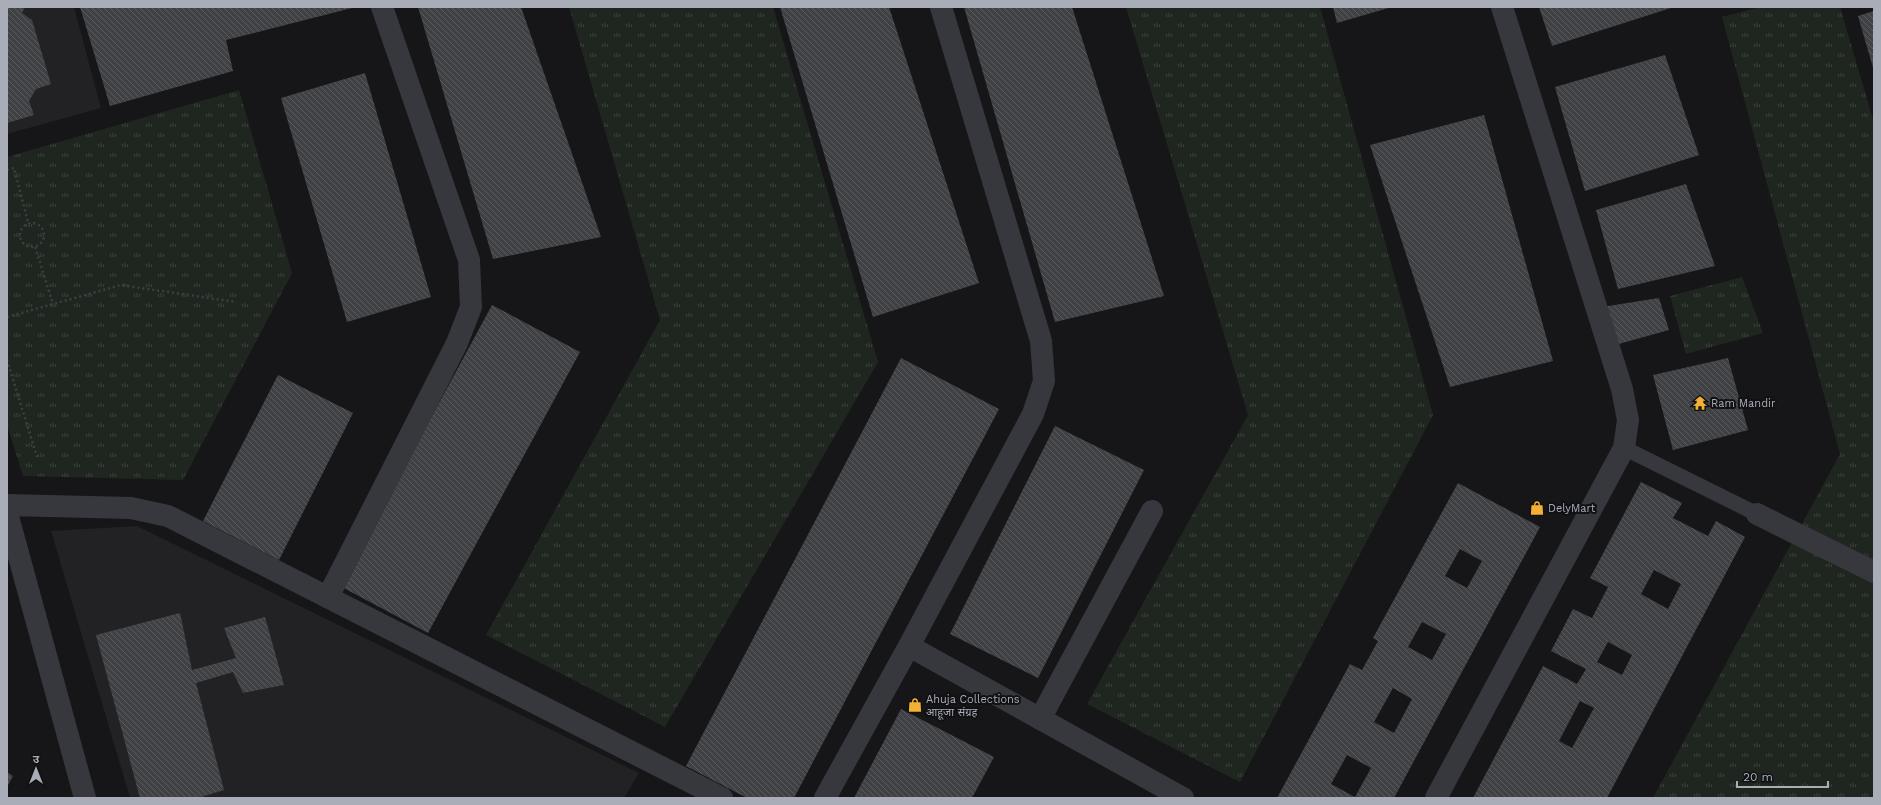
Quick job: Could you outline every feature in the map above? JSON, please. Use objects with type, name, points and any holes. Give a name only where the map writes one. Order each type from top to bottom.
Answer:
[{"type":"street","points":[[328,597],[457,343],[471,308],[470,260],[382,7]]},
{"type":"street","points":[[825,798],[909,646],[1033,414],[1044,381],[1041,341],[941,7]]},
{"type":"street","points":[[1436,798],[1624,448],[1628,420],[1622,389],[1502,7]]},
{"type":"street","points":[[7,505],[131,508],[168,516],[722,798]]},
{"type":"street","points":[[1040,719],[1152,511]]},
{"type":"street","points":[[7,513],[85,798]]},
{"type":"street","points":[[1757,514],[1874,572]]},
{"type":"street","points":[[909,646],[1182,798]]},
{"type":"lane","points":[[1624,448],[1757,514]]},
{"type":"path","points":[[7,170],[14,168],[28,222]]},
{"type":"path","points":[[28,222],[38,224],[44,232],[43,241],[35,247],[26,246],[20,238],[21,228],[28,222]]},
{"type":"path","points":[[35,247],[53,304]]},
{"type":"path","points":[[7,317],[121,285],[236,302]]},
{"type":"path","points":[[7,360],[37,457]]},
{"type":"shaded area","points":[[7,7],[74,7],[101,108],[7,134]]},
{"type":"shaded area","points":[[137,526],[639,773],[624,798],[130,798],[51,531]]},
{"type":"green space","points":[[569,7],[773,7],[878,362],[665,727],[486,635],[660,320]]},
{"type":"green space","points":[[1126,7],[1320,7],[1433,415],[1240,782],[1087,704],[1248,415]]},
{"type":"green space","points":[[1760,7],[1840,7],[1874,123],[1874,798],[1653,798],[1840,454],[1722,17]]},
{"type":"green space","points":[[239,90],[292,273],[183,480],[23,476],[7,425],[7,157]]},
{"type":"green space","points":[[1742,277],[1763,333],[1686,354],[1670,296]]},
{"type":"building","points":[[7,7],[25,7],[22,13],[32,20],[51,84],[36,89],[29,101],[34,115],[7,123]]},
{"type":"building","points":[[80,7],[352,8],[226,40],[233,71],[110,106]]},
{"type":"building","points":[[418,7],[521,7],[601,237],[493,259]]},
{"type":"building","points":[[780,7],[889,7],[979,283],[873,317]]},
{"type":"building","points":[[964,7],[1072,7],[1164,296],[1055,322]]},
{"type":"building","points":[[1333,7],[1392,7],[1337,23]]},
{"type":"building","points":[[1539,7],[1674,7],[1552,46]]},
{"type":"building","points":[[1874,11],[1874,71],[1858,16]]},
{"type":"building","points":[[1665,55],[1699,155],[1585,191],[1555,87]]},
{"type":"building","points":[[365,73],[431,297],[347,322],[281,98]]},
{"type":"building","points":[[1484,115],[1553,361],[1450,387],[1370,145]]},
{"type":"building","points":[[1686,184],[1715,266],[1618,289],[1596,210]]},
{"type":"building","points":[[1659,298],[1669,330],[1615,345],[1602,307]]},
{"type":"building","points":[[492,305],[580,352],[428,633],[340,586]]},
{"type":"building","points":[[901,358],[999,409],[794,798],[747,798],[686,766]]},
{"type":"building","name":"Ram Mandir","points":[[1728,358],[1748,430],[1673,450],[1653,375]]},
{"type":"building","points":[[278,375],[353,413],[279,560],[203,521]]},
{"type":"building","points":[[1055,426],[1144,470],[1038,678],[950,634]]},
{"type":"building","points":[[1641,482],[1682,503],[1673,518],[1708,536],[1716,521],[1745,537],[1607,798],[1473,798],[1543,666],[1577,684],[1586,669],[1551,651],[1573,609],[1592,618],[1608,587],[1590,578]],"holes":[[[1654,570],[1681,584],[1668,609],[1641,594]],[[1608,642],[1632,655],[1622,675],[1597,662]],[[1580,701],[1594,708],[1572,748],[1559,741]]]},
{"type":"building","points":[[1458,483],[1540,527],[1394,798],[1277,798],[1350,664],[1362,670],[1378,641],[1373,638]],"holes":[[[1460,549],[1482,561],[1467,588],[1445,576]],[[1422,622],[1446,634],[1432,660],[1408,647]],[[1393,688],[1412,699],[1394,733],[1374,722]],[[1347,755],[1371,768],[1355,797],[1331,784]]]},
{"type":"building","points":[[180,613],[192,670],[236,658],[224,628],[265,617],[284,685],[243,693],[233,672],[196,683],[224,790],[198,798],[140,798],[96,635]]},
{"type":"building","points":[[901,709],[994,757],[972,798],[854,798]]},
{"type":"building","points":[[7,772],[13,776],[7,787]]},
{"type":"place","name":"Ram Mandir","points":[[1700,403]]},
{"type":"place","name":"DelyMart","points":[[1537,508]]},
{"type":"place","name":"Ahuja Collections आहूजा संग्रह","points":[[915,705]]}]
